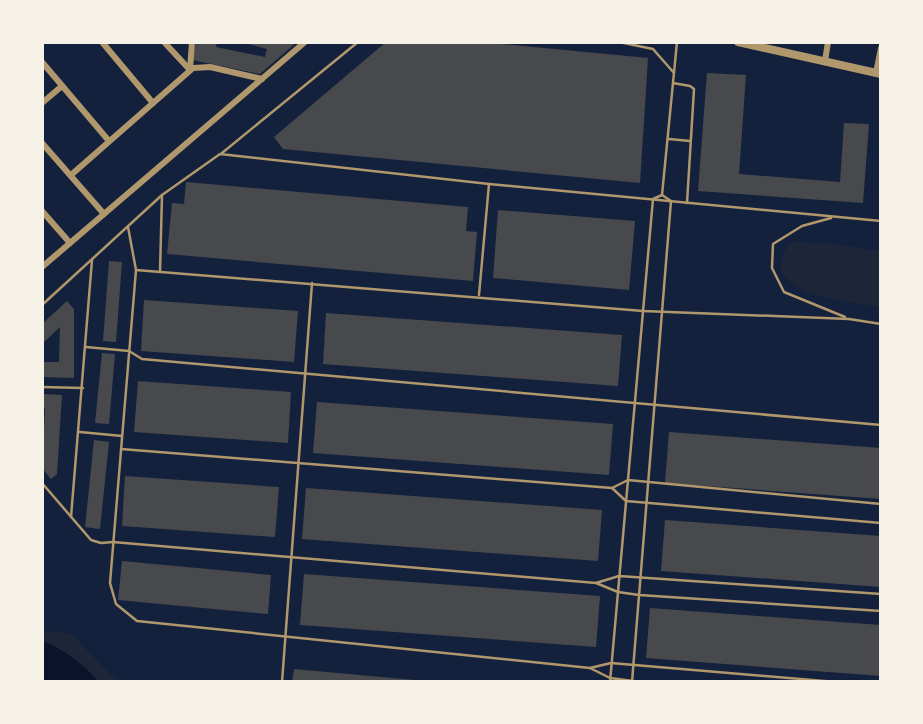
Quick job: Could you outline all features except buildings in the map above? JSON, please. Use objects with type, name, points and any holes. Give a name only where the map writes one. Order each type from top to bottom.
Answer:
[{"type":"street","points":[[102,42],[153,103]]},
{"type":"street","points":[[164,42],[190,70]]},
{"type":"street","points":[[190,70],[192,42]]},
{"type":"street","points":[[42,267],[305,42]]},
{"type":"street","points":[[738,42],[772,46],[878,73],[881,48]]},
{"type":"street","points":[[825,61],[828,42]]},
{"type":"street","points":[[42,62],[109,141]]},
{"type":"street","points":[[71,175],[190,70],[199,66],[210,67],[262,79]]},
{"type":"street","points":[[42,103],[62,86]]},
{"type":"street","points":[[42,143],[104,214]]},
{"type":"street","points":[[42,211],[70,243]]},
{"type":"lane","points":[[42,305],[162,195],[220,154],[358,42]]},
{"type":"lane","points":[[619,42],[653,49],[674,73]]},
{"type":"lane","points":[[662,195],[677,42]]},
{"type":"lane","points":[[673,83],[694,89],[687,202]]},
{"type":"lane","points":[[667,139],[690,141]]},
{"type":"lane","points":[[220,154],[489,184],[881,221]]},
{"type":"lane","points":[[479,296],[489,184]]},
{"type":"lane","points":[[160,272],[162,195]]},
{"type":"lane","points":[[653,199],[662,195]]},
{"type":"lane","points":[[662,195],[671,201]]},
{"type":"lane","points":[[610,680],[653,199]]},
{"type":"lane","points":[[632,682],[671,201]]},
{"type":"lane","points":[[834,217],[802,226],[773,244],[772,268],[784,292],[849,319]]},
{"type":"lane","points":[[128,227],[136,270],[110,583],[116,604],[137,621],[590,668],[611,663],[836,682]]},
{"type":"lane","points":[[71,517],[92,260]]},
{"type":"lane","points":[[136,270],[643,311],[849,319],[881,324]]},
{"type":"lane","points":[[282,682],[312,284]]},
{"type":"lane","points":[[86,347],[129,351],[142,359],[881,425]]},
{"type":"lane","points":[[42,387],[83,388]]},
{"type":"lane","points":[[79,432],[122,436]]},
{"type":"lane","points":[[121,449],[612,488],[628,480],[881,504]]},
{"type":"lane","points":[[42,483],[91,540],[101,543],[596,583],[618,592],[639,595],[881,611]]},
{"type":"lane","points":[[612,488],[626,501],[881,523]]},
{"type":"lane","points":[[596,583],[619,576],[881,594]]},
{"type":"lane","points":[[590,668],[610,680],[640,682]]},
{"type":"shaded area","points":[[792,242],[834,244],[881,251],[881,307],[828,298],[793,284],[783,273],[781,259]]},
{"type":"shaded area","points":[[42,630],[71,634],[110,674],[124,682],[99,682],[73,658],[42,641]]},
{"type":"shaded area","points":[[42,641],[73,658],[99,682],[42,682]]}]
